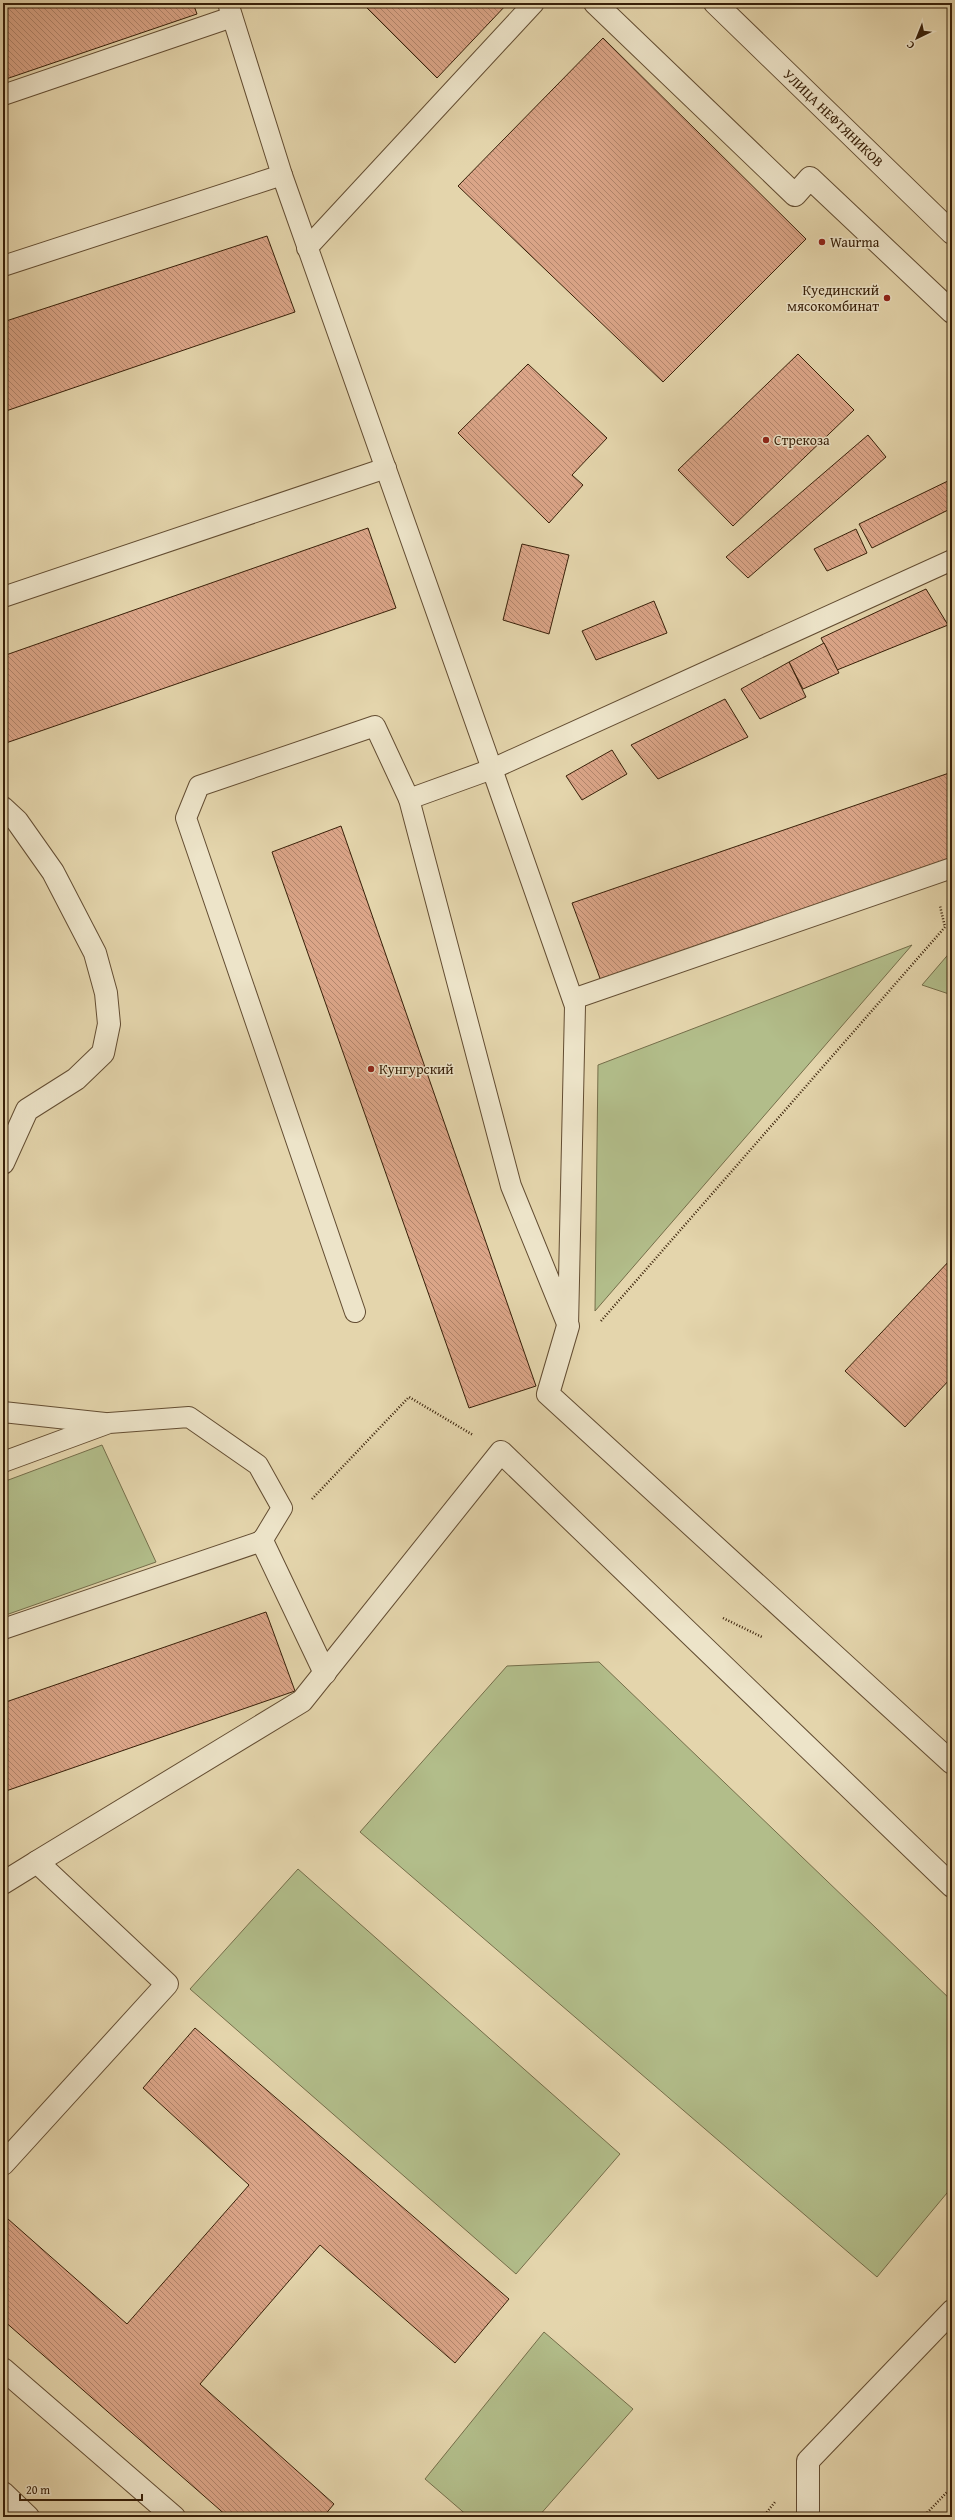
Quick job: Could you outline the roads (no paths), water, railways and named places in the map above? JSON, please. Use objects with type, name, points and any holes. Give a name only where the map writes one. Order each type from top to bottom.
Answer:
[{"type":"street","points":[[595,3],[794,195],[810,178],[952,312]]},
{"type":"street","name":"УЛИЦА НЕФТЯНИКОВ","points":[[715,3],[952,233]]},
{"type":"street","points":[[3,808],[17,821],[53,872],[95,953],[106,994],[108,1016],[103,1053],[76,1079],[3,1124]]},
{"type":"street","points":[[3,1163],[27,1110]]},
{"type":"street","points":[[568,1326],[548,1394],[952,1763]]},
{"type":"street","points":[[3,1883],[302,1701],[502,1452],[952,1886]]},
{"type":"street","points":[[262,1541],[326,1673]]},
{"type":"street","points":[[3,2164],[167,1984],[37,1862]]},
{"type":"street","points":[[808,2517],[808,2461],[952,2311]]},
{"type":"street","points":[[3,2369],[174,2517]]},
{"type":"street","points":[[3,2493],[28,2517]]},
{"type":"lane","points":[[307,248],[534,3]]},
{"type":"lane","points":[[3,95],[230,10],[282,175],[307,248],[576,1006],[568,1326]]},
{"type":"lane","points":[[3,266],[282,175]]},
{"type":"lane","points":[[3,597],[386,468]]},
{"type":"lane","points":[[410,799],[492,769],[952,560]]},
{"type":"lane","points":[[355,1312],[186,818],[199,786],[375,726],[410,799],[511,1186],[568,1326]]},
{"type":"lane","points":[[573,999],[952,868]]},
{"type":"lane","points":[[3,1412],[109,1423],[189,1417],[258,1466],[282,1508],[262,1541],[3,1629]]},
{"type":"lane","points":[[3,1462],[109,1423]]},
{"type":"place","name":"Waurma","points":[[822,242]]},
{"type":"place","name":"Куединский мясокомбинат","points":[[887,298]]},
{"type":"place","name":"Стрекоза","points":[[766,440]]},
{"type":"place","name":"Кунгурский","points":[[371,1069]]}]
